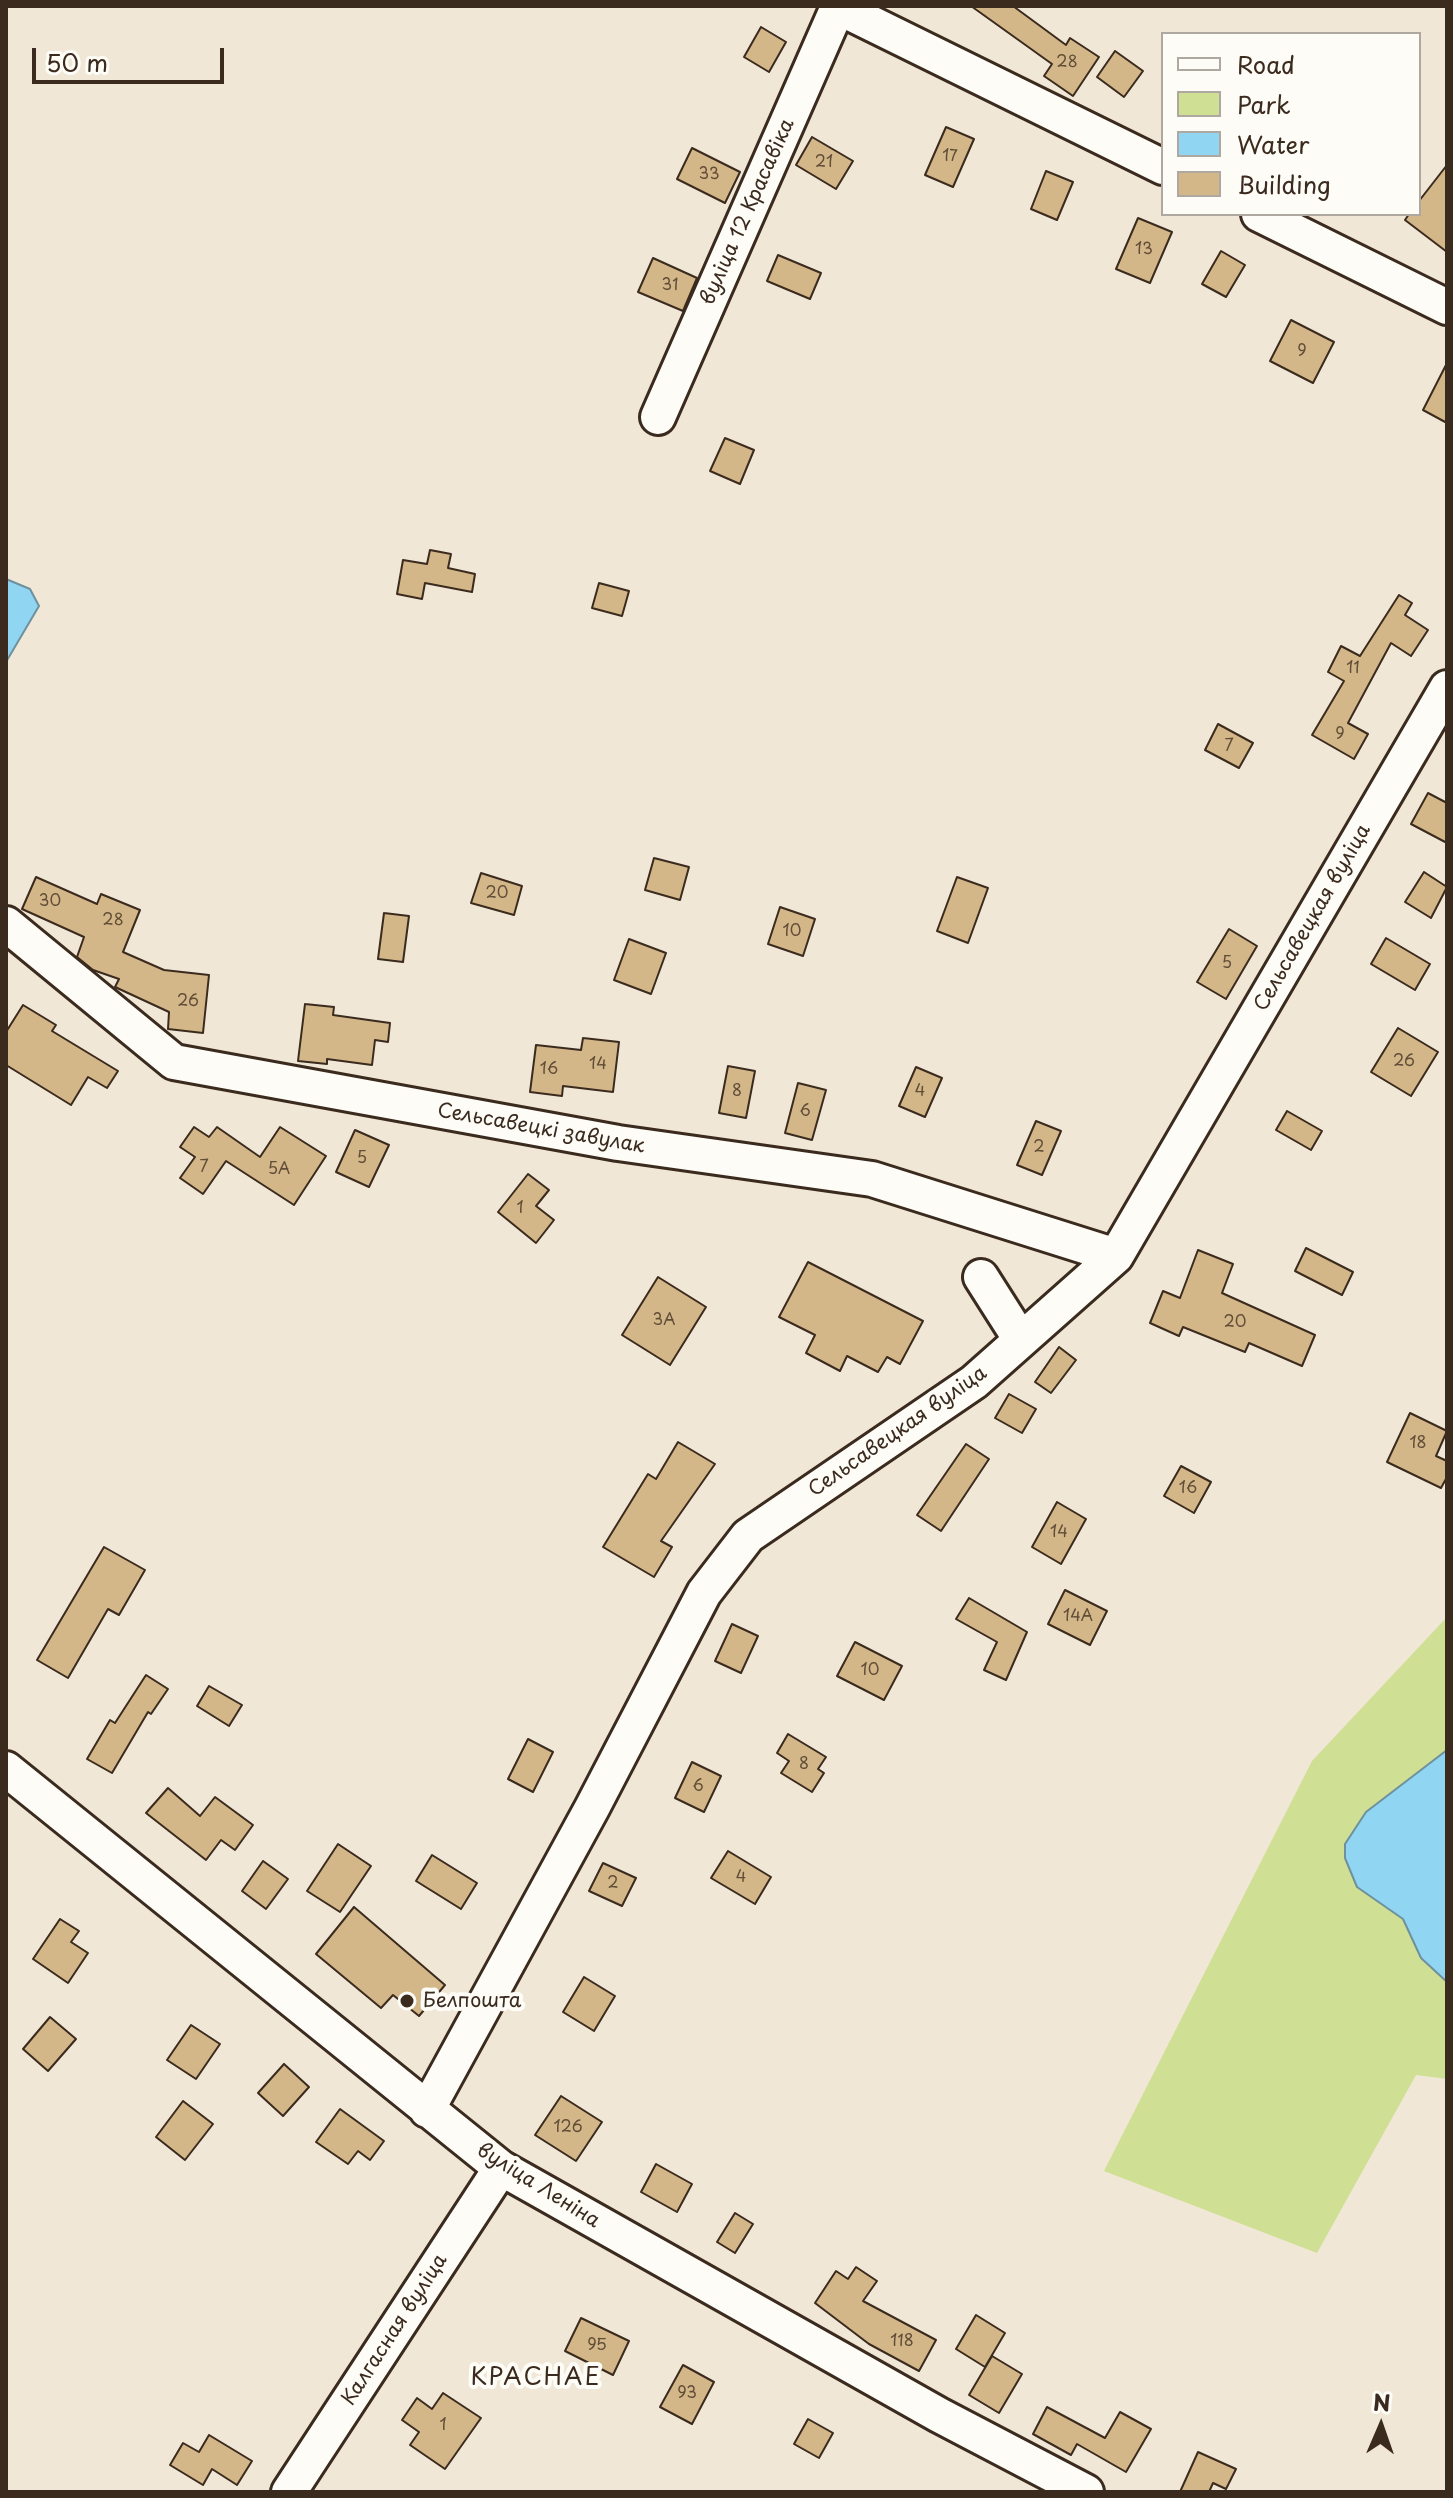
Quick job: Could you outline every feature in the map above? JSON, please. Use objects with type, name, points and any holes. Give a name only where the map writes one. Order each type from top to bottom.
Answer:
[{"type":"street","name":"вуліца 12 Красавіка","points":[[658,417],[837,6],[1161,166]]},
{"type":"street","points":[[1263,216],[1447,307]]},
{"type":"street","name":"Сельсавецкая вуліца","points":[[427,2110],[704,1593],[748,1536],[974,1382],[1116,1256],[1447,688]]},
{"type":"street","name":"Сельсавецкі завулак","points":[[6,924],[174,1062],[618,1143],[872,1179],[1116,1256]]},
{"type":"street","points":[[981,1277],[1021,1340]]},
{"type":"street","name":"вуліца Леніна","points":[[6,1769],[501,2168],[925,2407],[1086,2492]]},
{"type":"street","name":"Калгасная вуліца","points":[[289,2492],[501,2168]]},
{"type":"green space","points":[[1447,1617],[1447,2079],[1416,2075],[1317,2253],[1104,2171],[1312,1761]]},
{"type":"water","points":[[6,579],[30,589],[39,606],[6,662]]},
{"type":"water","points":[[1447,1750],[1447,1982],[1421,1958],[1403,1919],[1357,1887],[1345,1858],[1345,1844],[1366,1812]]},
{"type":"building","points":[[971,6],[1013,6],[1066,45],[1070,38],[1099,57],[1073,96],[1044,76],[1052,64]]},
{"type":"building","points":[[761,27],[786,42],[769,72],[744,57]]},
{"type":"building","points":[[1115,51],[1143,71],[1124,97],[1097,77]]},
{"type":"building","points":[[946,127],[974,139],[953,187],[925,175]]},
{"type":"building","points":[[812,137],[853,161],[836,189],[796,165]]},
{"type":"building","points":[[692,148],[740,172],[725,203],[677,179]]},
{"type":"building","points":[[1447,165],[1447,252],[1405,220],[1408,216],[1421,216],[1421,198]]},
{"type":"building","points":[[1046,171],[1073,182],[1057,220],[1031,209]]},
{"type":"building","points":[[1138,218],[1172,232],[1150,283],[1116,269]]},
{"type":"building","points":[[1221,251],[1245,265],[1226,297],[1202,284]]},
{"type":"building","points":[[778,255],[821,273],[810,299],[767,281]]},
{"type":"building","points":[[653,258],[697,278],[683,311],[638,292]]},
{"type":"building","points":[[1291,320],[1334,342],[1313,383],[1270,361]]},
{"type":"building","points":[[1447,363],[1447,423],[1423,410]]},
{"type":"building","points":[[725,438],[754,450],[740,484],[710,471]]},
{"type":"building","points":[[430,550],[451,554],[448,568],[475,574],[472,592],[425,583],[422,599],[397,594],[403,560],[427,564]]},
{"type":"building","points":[[599,583],[629,591],[622,616],[592,608]]},
{"type":"building","points":[[1399,595],[1412,603],[1405,615],[1428,630],[1411,656],[1391,643],[1348,723],[1368,734],[1354,759],[1312,735],[1344,681],[1328,672],[1341,646],[1360,656]]},
{"type":"building","points":[[1218,724],[1253,743],[1239,768],[1205,750]]},
{"type":"building","points":[[1428,793],[1447,803],[1447,843],[1411,824]]},
{"type":"building","points":[[654,858],[689,867],[680,900],[645,890]]},
{"type":"building","points":[[1424,872],[1447,887],[1431,918],[1405,902]]},
{"type":"building","points":[[481,873],[522,886],[514,915],[471,903]]},
{"type":"building","points":[[36,877],[97,904],[101,894],[140,910],[123,952],[164,970],[209,975],[203,1033],[168,1029],[169,1012],[115,987],[119,979],[93,970],[77,957],[84,937],[22,909]]},
{"type":"building","points":[[957,877],[988,888],[968,943],[937,931]]},
{"type":"building","points":[[780,907],[815,919],[803,956],[768,944]]},
{"type":"building","points":[[384,913],[409,916],[403,962],[378,959]]},
{"type":"building","points":[[1229,929],[1257,946],[1226,999],[1197,982]]},
{"type":"building","points":[[1386,938],[1430,964],[1415,990],[1371,964]]},
{"type":"building","points":[[629,939],[666,953],[651,994],[614,980]]},
{"type":"building","points":[[305,1004],[334,1007],[333,1015],[390,1023],[388,1042],[375,1040],[372,1065],[327,1059],[327,1064],[298,1061]]},
{"type":"building","points":[[23,1005],[56,1025],[52,1031],[118,1071],[107,1088],[88,1077],[71,1105],[6,1065],[6,1032]]},
{"type":"building","points":[[1398,1028],[1438,1052],[1411,1096],[1371,1072]]},
{"type":"building","points":[[583,1038],[619,1042],[613,1092],[563,1086],[562,1096],[530,1092],[536,1045],[581,1050]]},
{"type":"building","points":[[728,1066],[755,1071],[746,1118],[719,1113]]},
{"type":"building","points":[[916,1067],[942,1078],[925,1117],[899,1106]]},
{"type":"building","points":[[798,1083],[826,1090],[812,1140],[785,1133]]},
{"type":"building","points":[[1287,1111],[1322,1131],[1311,1150],[1276,1130]]},
{"type":"building","points":[[1036,1121],[1061,1131],[1042,1175],[1017,1165]]},
{"type":"building","points":[[194,1127],[209,1137],[217,1127],[260,1157],[280,1127],[326,1156],[294,1205],[226,1161],[203,1194],[180,1178],[195,1157],[180,1147]]},
{"type":"building","points":[[355,1130],[389,1145],[369,1187],[336,1172]]},
{"type":"building","points":[[528,1174],[549,1190],[536,1206],[554,1220],[536,1243],[498,1212]]},
{"type":"building","points":[[1306,1248],[1353,1272],[1342,1295],[1295,1271]]},
{"type":"building","points":[[1198,1250],[1233,1264],[1222,1293],[1315,1335],[1302,1366],[1249,1343],[1245,1352],[1183,1327],[1179,1336],[1150,1323],[1163,1291],[1180,1298]]},
{"type":"building","points":[[808,1262],[923,1321],[900,1364],[887,1357],[878,1372],[847,1356],[840,1371],[806,1353],[815,1335],[779,1317]]},
{"type":"building","points":[[658,1277],[706,1307],[670,1365],[622,1335]]},
{"type":"building","points":[[1059,1347],[1076,1360],[1051,1393],[1035,1382]]},
{"type":"building","points":[[1009,1394],[1036,1409],[1022,1433],[995,1418]]},
{"type":"building","points":[[1410,1413],[1447,1431],[1436,1456],[1447,1461],[1447,1477],[1441,1488],[1387,1462]]},
{"type":"building","points":[[678,1442],[715,1464],[661,1541],[672,1547],[654,1577],[603,1547],[648,1474],[656,1479]]},
{"type":"building","points":[[966,1444],[989,1459],[941,1531],[917,1515]]},
{"type":"building","points":[[1181,1466],[1211,1482],[1194,1513],[1164,1496]]},
{"type":"building","points":[[1057,1502],[1086,1519],[1061,1564],[1032,1547]]},
{"type":"building","points":[[104,1547],[145,1570],[119,1615],[108,1609],[68,1678],[37,1660]]},
{"type":"building","points":[[1065,1590],[1107,1611],[1090,1645],[1048,1624]]},
{"type":"building","points":[[969,1598],[1027,1632],[1006,1680],[984,1670],[997,1642],[956,1619]]},
{"type":"building","points":[[732,1624],[758,1636],[741,1673],[715,1661]]},
{"type":"building","points":[[855,1642],[902,1666],[884,1700],[837,1676]]},
{"type":"building","points":[[146,1675],[168,1689],[151,1714],[148,1712],[112,1773],[87,1759],[110,1720],[115,1723]]},
{"type":"building","points":[[209,1686],[242,1705],[229,1726],[197,1706]]},
{"type":"building","points":[[788,1734],[826,1757],[818,1769],[824,1773],[812,1792],[781,1773],[789,1761],[777,1753]]},
{"type":"building","points":[[528,1739],[553,1752],[533,1792],[508,1779]]},
{"type":"building","points":[[692,1762],[721,1776],[704,1812],[675,1798]]},
{"type":"building","points":[[168,1788],[200,1816],[215,1797],[253,1825],[235,1850],[221,1840],[206,1860],[146,1813]]},
{"type":"building","points":[[338,1844],[371,1866],[340,1912],[307,1891]]},
{"type":"building","points":[[728,1851],[771,1877],[755,1904],[711,1878]]},
{"type":"building","points":[[432,1855],[477,1883],[461,1909],[416,1881]]},
{"type":"building","points":[[263,1861],[288,1879],[266,1909],[242,1891]]},
{"type":"building","points":[[603,1863],[636,1878],[622,1906],[589,1891]]},
{"type":"building","points":[[354,1907],[445,1985],[419,2016],[393,1995],[381,2008],[316,1954]]},
{"type":"building","points":[[60,1919],[79,1931],[71,1942],[88,1953],[68,1983],[33,1959]]},
{"type":"building","points":[[584,1977],[615,1996],[594,2031],[563,2012]]},
{"type":"building","points":[[50,2017],[76,2039],[48,2071],[23,2049]]},
{"type":"building","points":[[191,2025],[220,2044],[196,2079],[167,2060]]},
{"type":"building","points":[[284,2064],[309,2087],[283,2116],[258,2093]]},
{"type":"building","points":[[561,2096],[602,2122],[576,2161],[535,2135]]},
{"type":"building","points":[[183,2101],[213,2124],[185,2160],[156,2137]]},
{"type":"building","points":[[340,2109],[384,2141],[370,2160],[358,2151],[348,2164],[316,2142]]},
{"type":"building","points":[[656,2164],[692,2184],[677,2212],[641,2192]]},
{"type":"building","points":[[735,2213],[753,2224],[735,2253],[717,2242]]},
{"type":"building","points":[[856,2267],[877,2281],[863,2301],[936,2340],[919,2371],[869,2344],[815,2303],[836,2271],[848,2279]]},
{"type":"building","points":[[976,2315],[1005,2333],[985,2367],[956,2349]]},
{"type":"building","points":[[581,2318],[629,2341],[613,2375],[565,2351]]},
{"type":"building","points":[[992,2356],[1022,2374],[999,2413],[969,2395]]},
{"type":"building","points":[[683,2365],[714,2382],[692,2424],[660,2407]]},
{"type":"building","points":[[443,2393],[481,2418],[445,2469],[410,2445],[419,2432],[402,2420],[417,2398],[432,2409]]},
{"type":"building","points":[[1047,2407],[1105,2438],[1120,2412],[1151,2429],[1126,2472],[1077,2444],[1071,2455],[1033,2434]]},
{"type":"building","points":[[808,2419],[833,2433],[819,2458],[794,2444]]},
{"type":"building","points":[[209,2435],[252,2461],[237,2485],[212,2469],[203,2485],[170,2465],[183,2443],[199,2452]]},
{"type":"building","points":[[1198,2452],[1236,2469],[1226,2489],[1213,2483],[1209,2492],[1180,2492]]},
{"type":"place","name":"Белпошта","points":[[407,2001]]},
{"type":"district","name":"КРАСНАЕ","points":[[536,2378]]}]
